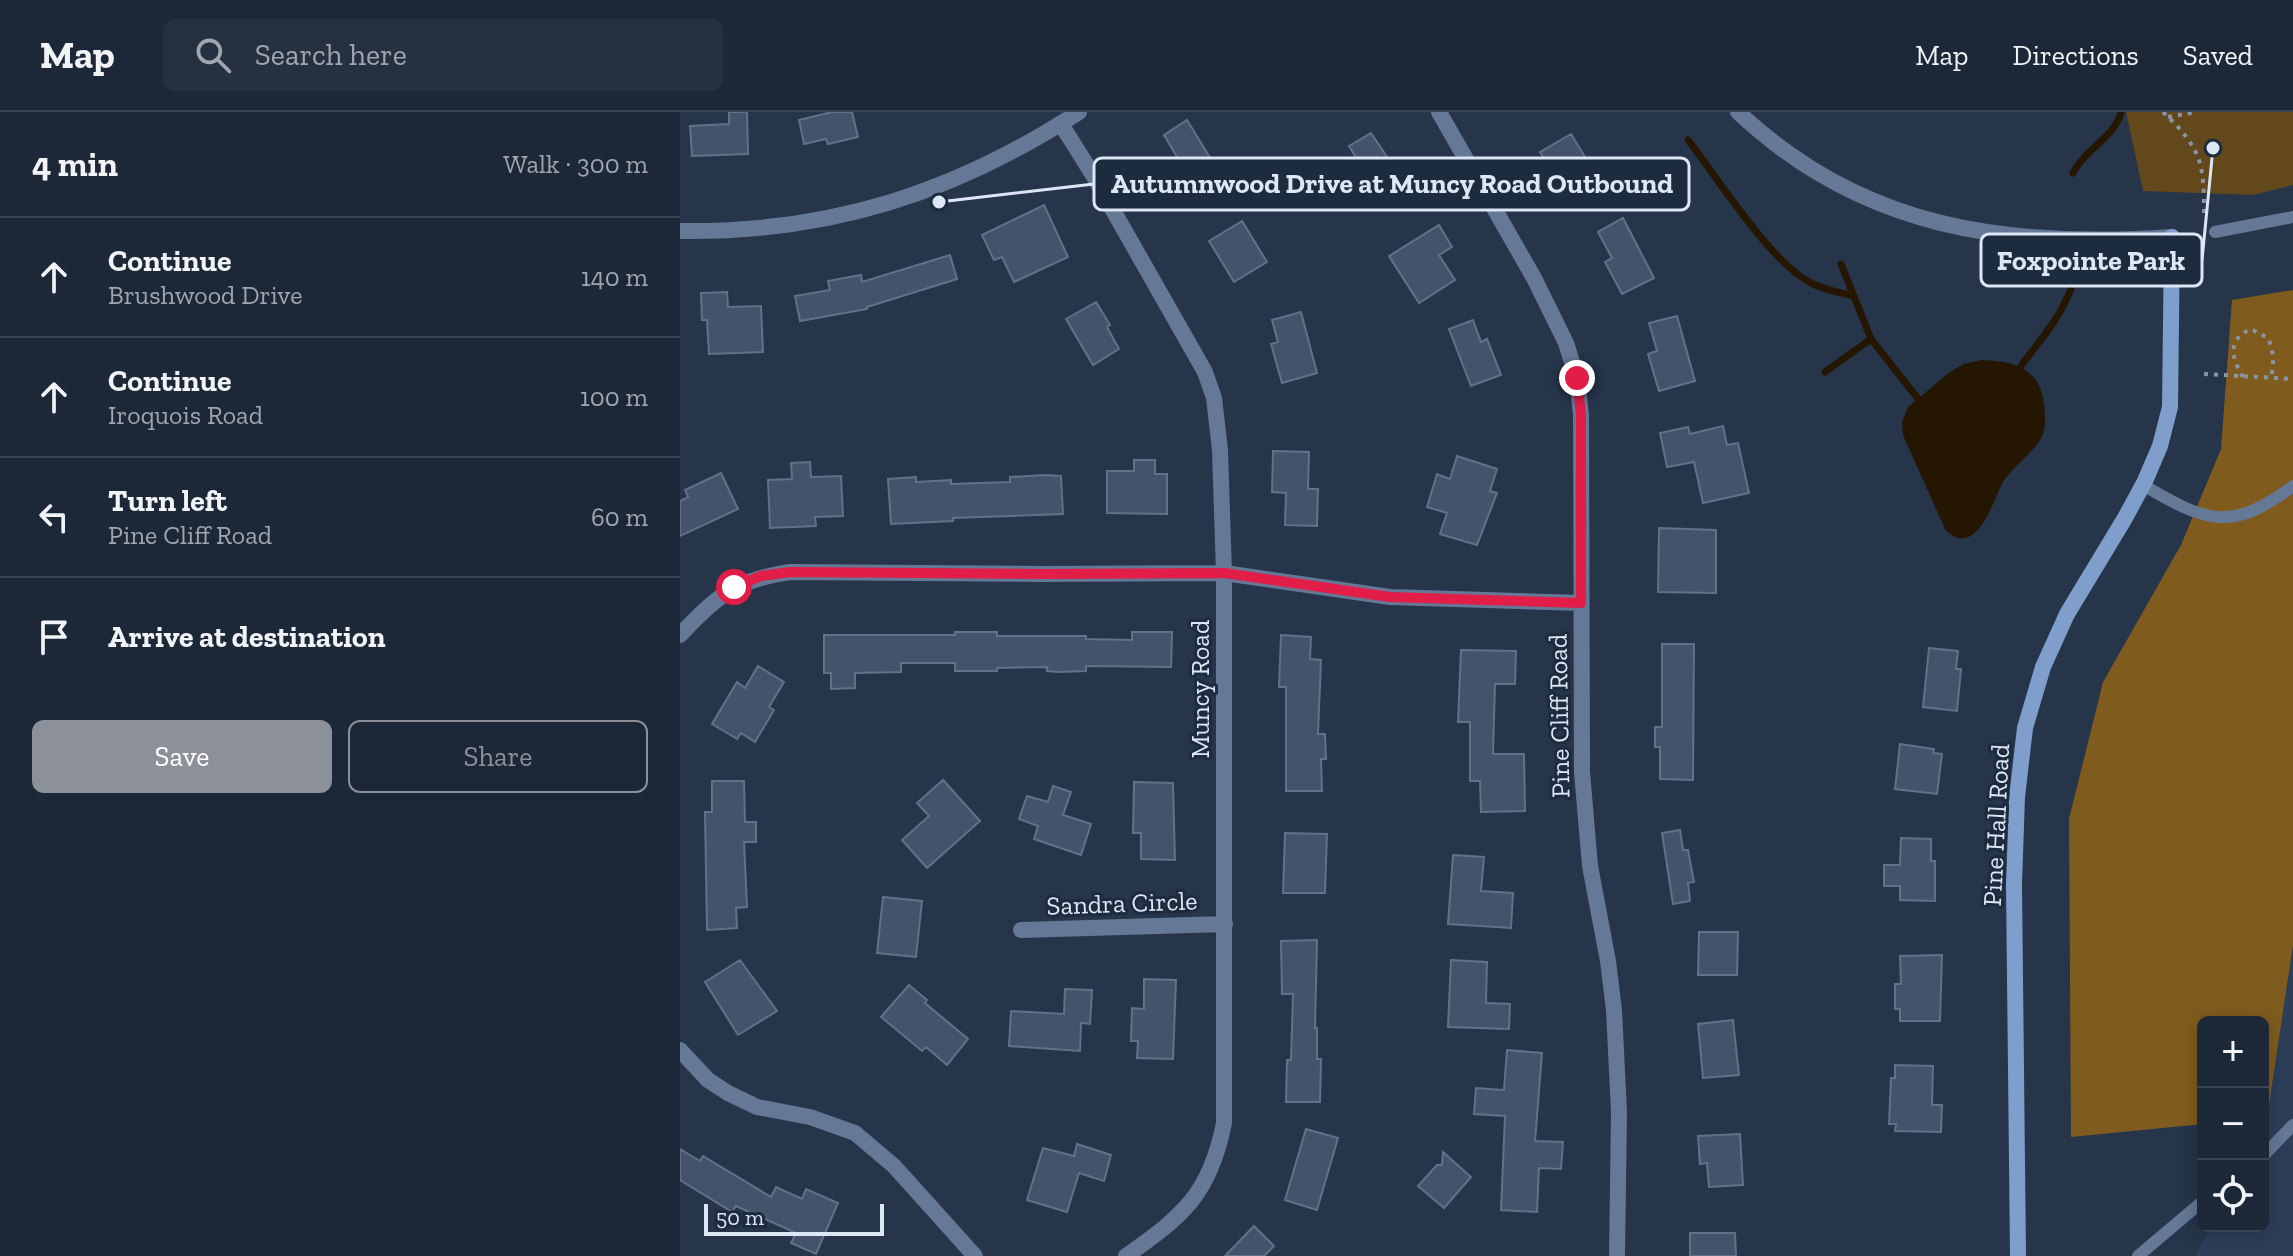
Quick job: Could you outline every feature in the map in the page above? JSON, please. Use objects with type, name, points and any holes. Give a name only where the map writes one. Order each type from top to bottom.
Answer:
[{"type":"street","points":[[680,231],[725,232],[831,219],[868,210],[940,187],[974,172],[1079,112]]},
{"type":"street","name":"Pine Cliff Road","points":[[1439,112],[1534,278],[1566,343],[1577,378],[1581,415],[1582,772],[1590,866],[1608,961],[1615,1025],[1619,1112],[1617,1256]]},
{"type":"street","name":"Pine Hall Road","points":[[1738,112],[1808,167],[1866,198],[1920,219],[2007,236],[2172,237],[2170,407],[2160,446],[2143,485],[2067,614],[2043,667],[2025,728],[2017,797],[2014,884],[2018,1256]]},
{"type":"street","name":"Muncy Road","points":[[1061,124],[1205,372],[1214,398],[1220,450],[1224,573],[1226,1102],[1219,1150],[1210,1175],[1182,1213],[1164,1230],[1126,1256]]},
{"type":"street","points":[[680,635],[709,604],[734,587],[761,576],[790,572],[1224,573],[1390,597],[1581,603]]},
{"type":"street","name":"Sandra Circle","points":[[1021,930],[1225,924]]},
{"type":"street","points":[[680,1050],[708,1080],[757,1107],[810,1117],[855,1133],[894,1166],[975,1256]]},
{"type":"lane","points":[[2215,232],[2293,217]]},
{"type":"lane","points":[[2143,485],[2199,513],[2226,519],[2251,513],[2293,486]]},
{"type":"lane","points":[[2269,1150],[2293,1125]]},
{"type":"lane","points":[[2138,1256],[2197,1206]]},
{"type":"path","points":[[2163,112],[2199,156],[2203,172],[2204,218]]},
{"type":"path","points":[[2168,117],[2196,112]]},
{"type":"path","points":[[2243,377],[2232,356],[2234,342],[2251,329],[2268,338],[2272,347],[2271,378]]},
{"type":"path","points":[[2204,374],[2293,379]]},
{"type":"shaded area","points":[[2126,112],[2293,112],[2293,185],[2253,195],[2143,191]]},
{"type":"shaded area","points":[[2293,290],[2293,945],[2269,1105],[2269,1016],[2197,1016],[2197,1125],[2071,1137],[2069,819],[2103,682],[2181,545],[2221,449],[2232,300]]},
{"type":"shaded area","points":[[1981,360],[2014,365],[2031,375],[2041,392],[2045,427],[2036,446],[2003,482],[1982,524],[1972,535],[1961,538],[1945,529],[1903,435],[1902,422],[1908,407],[1950,372],[1964,364]]},
{"type":"shaded area","points":[[2293,945],[2293,1256],[2195,1256],[2208,1232],[2269,1232],[2269,1105]]},
{"type":"building","points":[[729,112],[747,112],[748,154],[692,156],[690,126],[729,124]]},
{"type":"building","points":[[832,112],[852,112],[858,137],[828,144],[826,139],[804,144],[799,120]]},
{"type":"building","points":[[1187,120],[1220,174],[1194,191],[1174,159],[1177,157],[1164,135]]},
{"type":"building","points":[[1371,133],[1410,191],[1386,206],[1349,146]]},
{"type":"building","points":[[1571,134],[1602,185],[1571,204],[1540,152]]},
{"type":"building","points":[[1044,205],[1068,257],[1014,282],[1002,257],[994,260],[982,235]]},
{"type":"building","points":[[1623,218],[1654,278],[1622,294],[1605,262],[1612,258],[1598,232]]},
{"type":"building","points":[[1242,221],[1267,262],[1234,282],[1209,241]]},
{"type":"building","points":[[1439,225],[1452,247],[1439,255],[1455,280],[1419,303],[1389,256]]},
{"type":"building","points":[[950,255],[957,279],[867,309],[800,321],[795,296],[830,290],[828,281],[861,275],[862,282]]},
{"type":"building","points":[[727,292],[728,307],[761,306],[763,352],[709,354],[707,320],[702,320],[701,293]]},
{"type":"building","points":[[1096,302],[1110,325],[1107,327],[1119,349],[1093,365],[1066,319]]},
{"type":"building","points":[[1301,312],[1317,373],[1282,383],[1271,344],[1278,342],[1272,320]]},
{"type":"building","points":[[1677,316],[1695,381],[1659,391],[1648,354],[1657,351],[1649,323]]},
{"type":"building","points":[[1473,320],[1481,342],[1487,339],[1501,375],[1471,386],[1449,329]]},
{"type":"building","points":[[1723,426],[1727,445],[1738,443],[1749,493],[1703,503],[1694,462],[1667,467],[1660,433],[1688,427],[1690,434]]},
{"type":"building","points":[[1273,451],[1309,452],[1308,489],[1318,489],[1317,526],[1285,525],[1286,493],[1272,492]]},
{"type":"building","points":[[1457,456],[1497,469],[1490,491],[1497,493],[1477,545],[1440,534],[1447,513],[1427,507],[1437,474],[1450,479]]},
{"type":"building","points":[[1134,460],[1155,460],[1155,474],[1167,474],[1167,514],[1107,513],[1107,471],[1134,471]]},
{"type":"building","points":[[810,462],[811,477],[841,476],[843,516],[815,517],[816,526],[770,528],[768,480],[792,479],[791,463]]},
{"type":"building","points":[[721,473],[738,509],[680,536],[680,501],[688,497],[685,490]]},
{"type":"building","points":[[1061,476],[1063,514],[891,524],[888,479],[916,477],[916,482],[951,480],[951,484],[1010,482],[1010,477]]},
{"type":"building","points":[[1659,528],[1716,530],[1716,593],[1658,592]]},
{"type":"building","points":[[955,632],[1132,640],[1132,632],[1172,632],[1171,667],[1086,666],[1086,671],[1059,672],[1047,671],[1047,667],[955,671],[955,663],[901,663],[901,672],[855,673],[855,688],[831,689],[831,673],[824,673],[824,635],[955,635]]},
{"type":"building","points":[[1281,635],[1311,637],[1310,659],[1321,660],[1318,734],[1325,734],[1326,759],[1321,759],[1322,791],[1286,791],[1286,687],[1279,687]]},
{"type":"building","points":[[1662,644],[1694,644],[1693,780],[1660,779],[1660,747],[1655,747],[1655,727],[1662,727]]},
{"type":"building","points":[[1929,648],[1958,651],[1956,669],[1961,669],[1957,711],[1923,707]]},
{"type":"building","points":[[1461,650],[1516,651],[1515,684],[1495,684],[1493,754],[1524,754],[1525,811],[1481,812],[1480,781],[1470,781],[1470,722],[1458,722]]},
{"type":"building","points":[[758,666],[784,682],[769,707],[774,710],[755,742],[741,733],[737,739],[712,724],[737,682],[745,688]]},
{"type":"building","points":[[1900,744],[1934,749],[1933,753],[1942,754],[1937,794],[1895,789]]},
{"type":"building","points":[[943,780],[980,821],[927,868],[902,840],[929,816],[917,803]]},
{"type":"building","points":[[712,781],[744,781],[745,822],[756,822],[756,842],[744,842],[747,907],[736,908],[737,928],[707,930],[705,812],[712,812]]},
{"type":"building","points":[[1134,782],[1173,783],[1175,860],[1141,859],[1141,833],[1133,833]]},
{"type":"building","points":[[1053,786],[1071,792],[1063,815],[1091,824],[1081,855],[1034,839],[1038,826],[1019,819],[1027,796],[1048,802]]},
{"type":"building","points":[[1680,830],[1683,850],[1688,850],[1694,882],[1688,883],[1690,901],[1673,904],[1662,833]]},
{"type":"building","points":[[1285,833],[1327,834],[1325,893],[1283,893]]},
{"type":"building","points":[[1901,838],[1931,839],[1931,861],[1935,861],[1935,901],[1900,900],[1900,886],[1884,886],[1884,865],[1900,865]]},
{"type":"building","points":[[1453,855],[1484,857],[1481,891],[1513,893],[1511,928],[1448,924]]},
{"type":"building","points":[[883,897],[922,901],[916,957],[877,953]]},
{"type":"building","points":[[1699,932],[1738,932],[1737,975],[1698,975]]},
{"type":"building","points":[[1317,940],[1315,1028],[1317,1059],[1321,1059],[1320,1102],[1286,1102],[1293,994],[1282,994],[1281,941]]},
{"type":"building","points":[[1942,955],[1940,1021],[1900,1021],[1900,1009],[1895,1009],[1895,984],[1901,984],[1900,956]]},
{"type":"building","points":[[740,960],[777,1011],[738,1035],[705,982]]},
{"type":"building","points":[[1451,960],[1487,962],[1486,1003],[1510,1004],[1509,1029],[1448,1027]]},
{"type":"building","points":[[1144,979],[1176,980],[1173,1059],[1137,1058],[1138,1041],[1131,1041],[1132,1008],[1144,1009]]},
{"type":"building","points":[[909,985],[927,1000],[925,1003],[968,1039],[947,1065],[926,1047],[922,1051],[881,1017]]},
{"type":"building","points":[[1065,989],[1092,990],[1090,1024],[1081,1023],[1080,1051],[1009,1046],[1011,1011],[1064,1014]]},
{"type":"building","points":[[1733,1020],[1739,1075],[1703,1078],[1698,1024]]},
{"type":"building","points":[[1507,1050],[1542,1053],[1535,1141],[1563,1142],[1561,1169],[1539,1168],[1537,1212],[1501,1210],[1505,1116],[1474,1114],[1476,1088],[1504,1090]]},
{"type":"building","points":[[1895,1065],[1933,1066],[1932,1105],[1942,1105],[1941,1132],[1895,1131],[1896,1124],[1889,1124],[1891,1078],[1895,1078]]},
{"type":"building","points":[[1306,1129],[1338,1138],[1317,1210],[1285,1200]]},
{"type":"building","points":[[1740,1134],[1743,1185],[1709,1187],[1707,1163],[1700,1164],[1698,1136]]},
{"type":"building","points":[[1077,1144],[1111,1155],[1104,1181],[1079,1173],[1067,1212],[1027,1200],[1043,1148],[1074,1156]]},
{"type":"building","points":[[680,1149],[700,1161],[703,1156],[771,1197],[776,1187],[802,1199],[806,1189],[838,1203],[816,1254],[791,1243],[796,1233],[736,1206],[732,1212],[680,1180]]},
{"type":"building","points":[[1443,1152],[1471,1177],[1444,1208],[1418,1186],[1437,1165],[1442,1165]]},
{"type":"building","points":[[1254,1226],[1274,1246],[1264,1256],[1225,1256]]},
{"type":"building","points":[[1690,1233],[1735,1233],[1736,1256],[1690,1256]]},
{"type":"waterway","points":[[2073,173],[2084,157],[2113,129],[2121,112]]},
{"type":"waterway","points":[[1688,140],[1746,219],[1780,259],[1813,284],[1854,296]]},
{"type":"waterway","points":[[1841,264],[1871,339],[1919,400]]},
{"type":"waterway","points":[[2021,366],[2055,320],[2071,289]]},
{"type":"waterway","points":[[1825,372],[1871,339]]},
{"type":"place","name":"Foxpointe Park","points":[[2213,148]]},
{"type":"place","name":"Autumnwood Drive at Muncy Road Outbound","points":[[939,202]]},
{"type":"route","points":[[734,587],[761,576],[790,572],[1224,573],[1390,597],[1581,603],[1581,415],[1577,378]]}]
